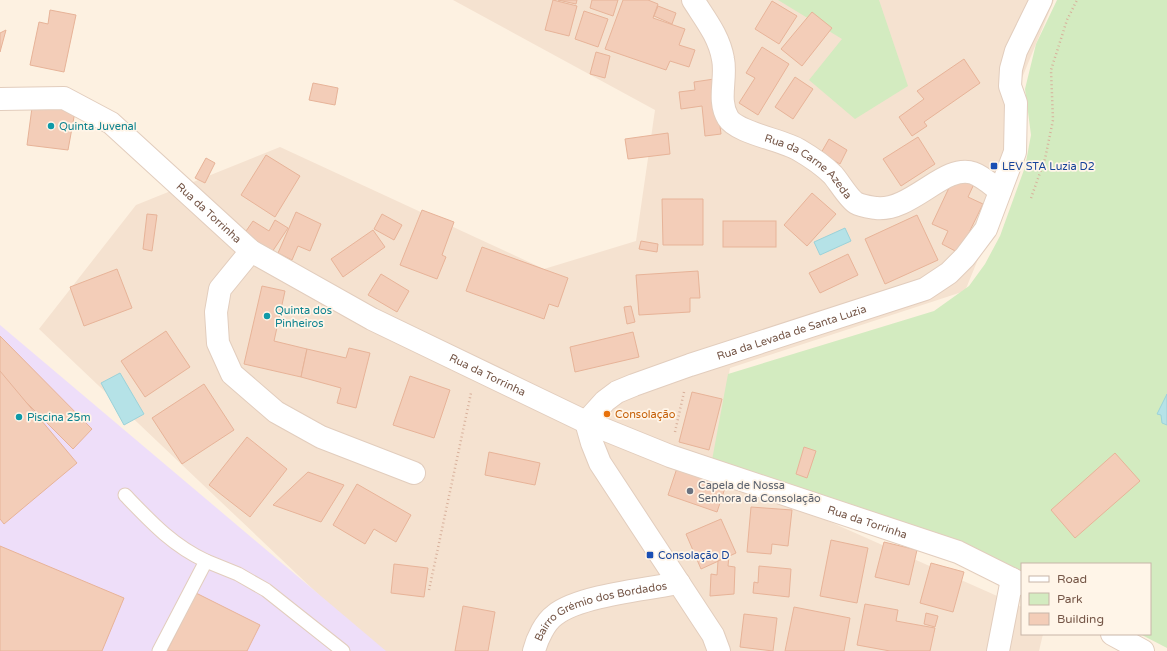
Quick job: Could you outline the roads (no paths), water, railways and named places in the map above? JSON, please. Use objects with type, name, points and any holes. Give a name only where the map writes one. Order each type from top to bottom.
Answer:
[{"type":"street","name":"Rua da Carne Azeda","points":[[693,0],[717,37],[724,60],[723,104],[728,119],[739,127],[793,146],[810,157],[832,174],[855,203],[878,208],[901,204],[924,192],[949,175],[960,171],[973,173],[1000,191]]},
{"type":"street","name":"Rua da Levada de Santa Luzia","points":[[586,422],[605,401],[617,392],[690,364],[925,289],[949,273],[965,257],[986,229],[1015,152],[1016,103],[1010,86],[1011,69],[1016,51],[1041,0]]},
{"type":"street","name":"Rua da Torrinha","points":[[0,99],[64,98],[110,123],[251,250],[372,319],[476,370],[586,422],[670,456],[958,552],[1017,581]]},
{"type":"street","points":[[251,250],[220,289],[216,312],[218,343],[232,374],[276,412],[320,437],[414,473]]},
{"type":"street","points":[[586,422],[600,463],[713,635],[719,651]]},
{"type":"street","points":[[998,651],[1017,581]]},
{"type":"street","name":"Bairro Grémio dos Bordados","points":[[534,651],[537,640],[554,615],[576,603],[679,583]]},
{"type":"street","points":[[1114,635],[1142,651]]},
{"type":"lane","points":[[125,495],[171,540],[186,551],[238,574],[266,590],[343,651]]},
{"type":"lane","points":[[158,651],[206,561]]},
{"type":"water","points":[[845,228],[851,241],[820,255],[814,242]]},
{"type":"water","points":[[120,373],[144,414],[124,425],[101,383]]},
{"type":"water","points":[[1167,394],[1167,425],[1162,423],[1161,415],[1157,414]]},
{"type":"place","name":"Quinta Juvenal","points":[[51,126]]},
{"type":"place","name":"LEV STA Luzia D2","points":[[994,166]]},
{"type":"place","name":"Quinta dos Pinheiros","points":[[267,316]]},
{"type":"place","name":"Consolação","points":[[607,414]]},
{"type":"place","name":"Piscina 25m","points":[[19,417]]},
{"type":"place","name":"Capela de Nossa Senhora da Consolação","points":[[690,491]]},
{"type":"place","name":"Consolação D","points":[[650,555]]}]
